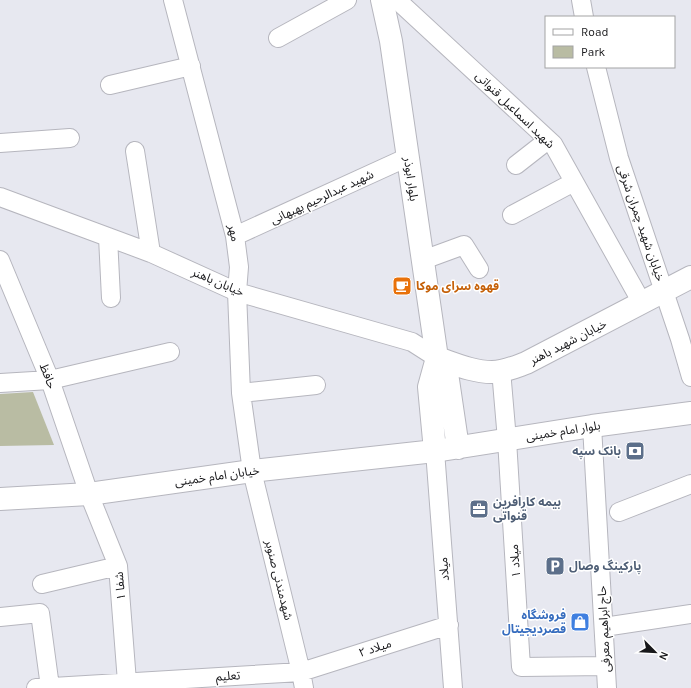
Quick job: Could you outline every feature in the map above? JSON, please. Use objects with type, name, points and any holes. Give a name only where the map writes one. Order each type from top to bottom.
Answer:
[{"type":"main road","name":"بلوار ابوذر","points":[[382,0],[391,40],[437,358]]},
{"type":"main road","name":"خیابان شهید باهنر","points":[[437,358],[476,370],[493,372],[510,369],[526,363],[691,277]]},
{"type":"main road","points":[[437,358],[448,380],[458,448]]},
{"type":"main road","points":[[435,451],[429,387],[437,358]]},
{"type":"main road","name":"بلوار امام خمینی","points":[[435,451],[592,426],[691,413]]},
{"type":"main road","name":"خیابان امام خمینی","points":[[0,498],[89,494],[252,471],[435,451]]},
{"type":"street","name":"مهر","points":[[174,0],[235,236],[239,267],[237,292],[241,393],[252,471]]},
{"type":"street","points":[[278,38],[347,0]]},
{"type":"street","name":"شهید اسماعیل قنواتی","points":[[397,0],[553,144],[642,303]]},
{"type":"street","points":[[581,0],[584,16]]},
{"type":"street","points":[[110,85],[191,66]]},
{"type":"street","name":"خیابان شهید چمران شرقی","points":[[596,68],[619,158],[680,339],[691,377]]},
{"type":"street","points":[[0,143],[70,138]]},
{"type":"street","points":[[516,165],[548,140]]},
{"type":"street","points":[[134,151],[151,252]]},
{"type":"street","name":"شهید عبدالرحیم بهبهانی","points":[[235,236],[408,157]]},
{"type":"street","points":[[512,215],[574,182]]},
{"type":"street","name":"خیابان باهنر","points":[[0,197],[151,252],[237,292],[412,342],[437,358]]},
{"type":"street","points":[[108,237],[111,298]]},
{"type":"street","points":[[423,260],[464,245],[479,269]]},
{"type":"street","name":"حافظ","points":[[0,260],[50,380],[89,494]]},
{"type":"street","points":[[0,383],[50,380],[170,352]]},
{"type":"street","name":"میلاد ۱","points":[[501,370],[507,440],[521,667],[606,666]]},
{"type":"street","points":[[241,393],[316,385]]},
{"type":"street","name":"حاج ابراهیم معرفی","points":[[592,426],[607,688]]},
{"type":"street","name":"میلاد","points":[[435,451],[453,688]]},
{"type":"street","name":"شهدمندنی صنوبر","points":[[252,471],[302,680]]},
{"type":"street","points":[[619,512],[691,484]]},
{"type":"street","name":"شفا ۱","points":[[89,494],[118,566],[127,682]]},
{"type":"street","points":[[42,584],[118,566]]},
{"type":"street","points":[[0,617],[40,613],[43,688]]},
{"type":"street","points":[[604,627],[691,614]]},
{"type":"street","name":"میلاد ۲","points":[[302,680],[448,625]]},
{"type":"street","name":"تعلیم","points":[[43,688],[127,682],[302,680]]},
{"type":"green space","points":[[33,392],[54,445],[0,446],[0,394]]},
{"type":"place","name":"قهوه سرای موکا","points":[[402,286]]},
{"type":"place","name":"بانک سپه","points":[[635,451]]},
{"type":"place","name":"بیمه کارافرین قنواتی","points":[[479,509]]},
{"type":"place","name":"پارکینگ وصال","points":[[555,566]]},
{"type":"place","name":"فروشگاه قصردیجیتال","points":[[580,622]]}]
